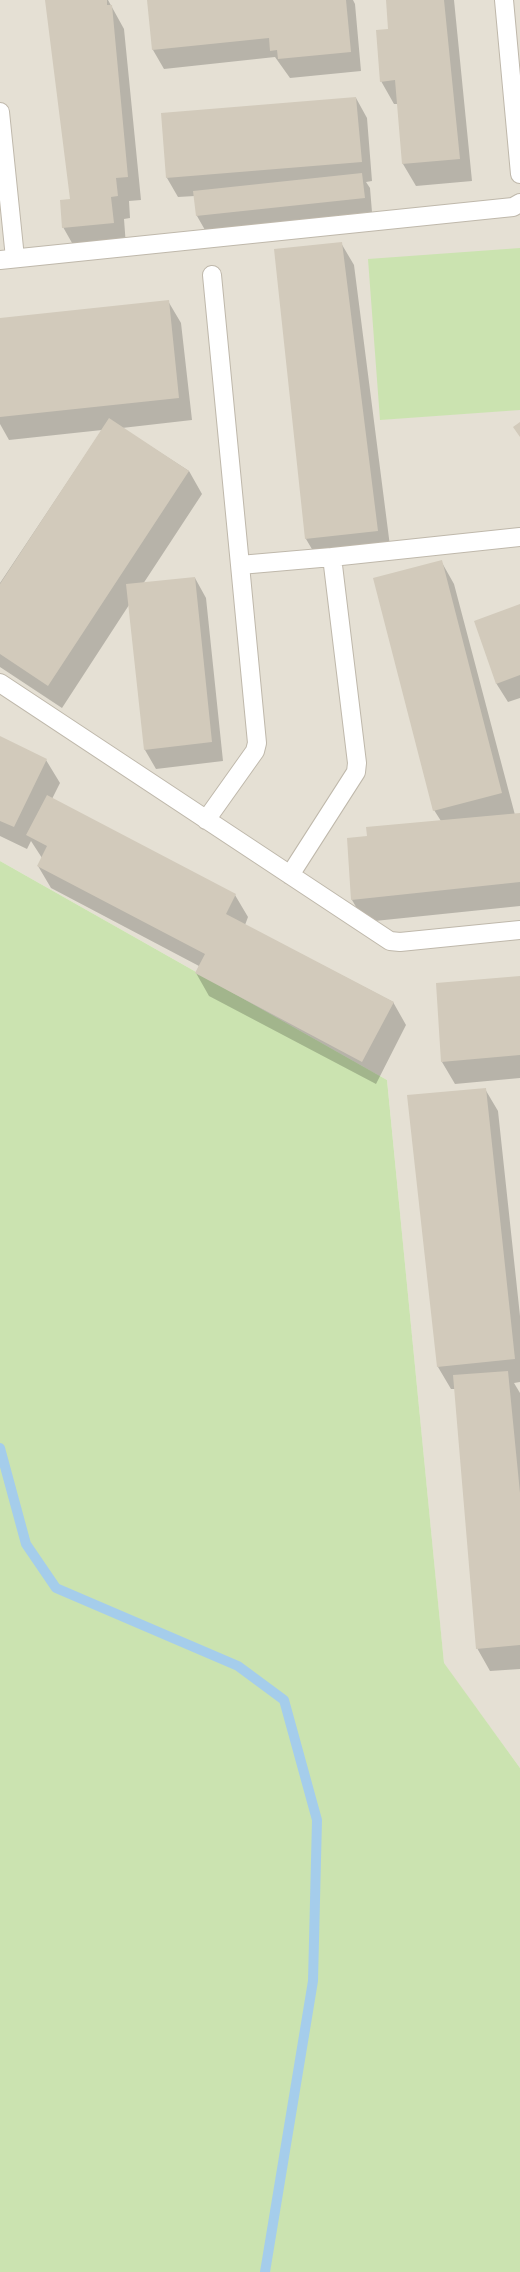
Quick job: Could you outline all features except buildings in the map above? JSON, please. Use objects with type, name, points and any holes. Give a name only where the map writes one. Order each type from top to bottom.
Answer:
[{"type":"lane","points":[[504,0],[520,174]]},
{"type":"lane","points":[[0,112],[8,259],[513,207],[520,203]]},
{"type":"lane","points":[[206,820],[255,751],[257,743],[212,275]]},
{"type":"lane","points":[[240,565],[520,537]]},
{"type":"lane","points":[[290,875],[356,772],[357,763],[332,557]]},
{"type":"lane","points":[[0,683],[390,941],[400,942],[520,930]]},
{"type":"shaded area","points":[[0,0],[520,0],[520,1768],[444,1664],[387,1080],[0,861]]},
{"type":"green space","points":[[520,248],[520,410],[380,420],[368,259]]},
{"type":"green space","points":[[0,861],[387,1080],[444,1663],[520,1768],[520,2272],[0,2272]]},
{"type":"waterway","points":[[0,1448],[26,1544],[56,1588],[238,1666],[284,1700],[317,1820],[313,1981],[265,2272]]}]
